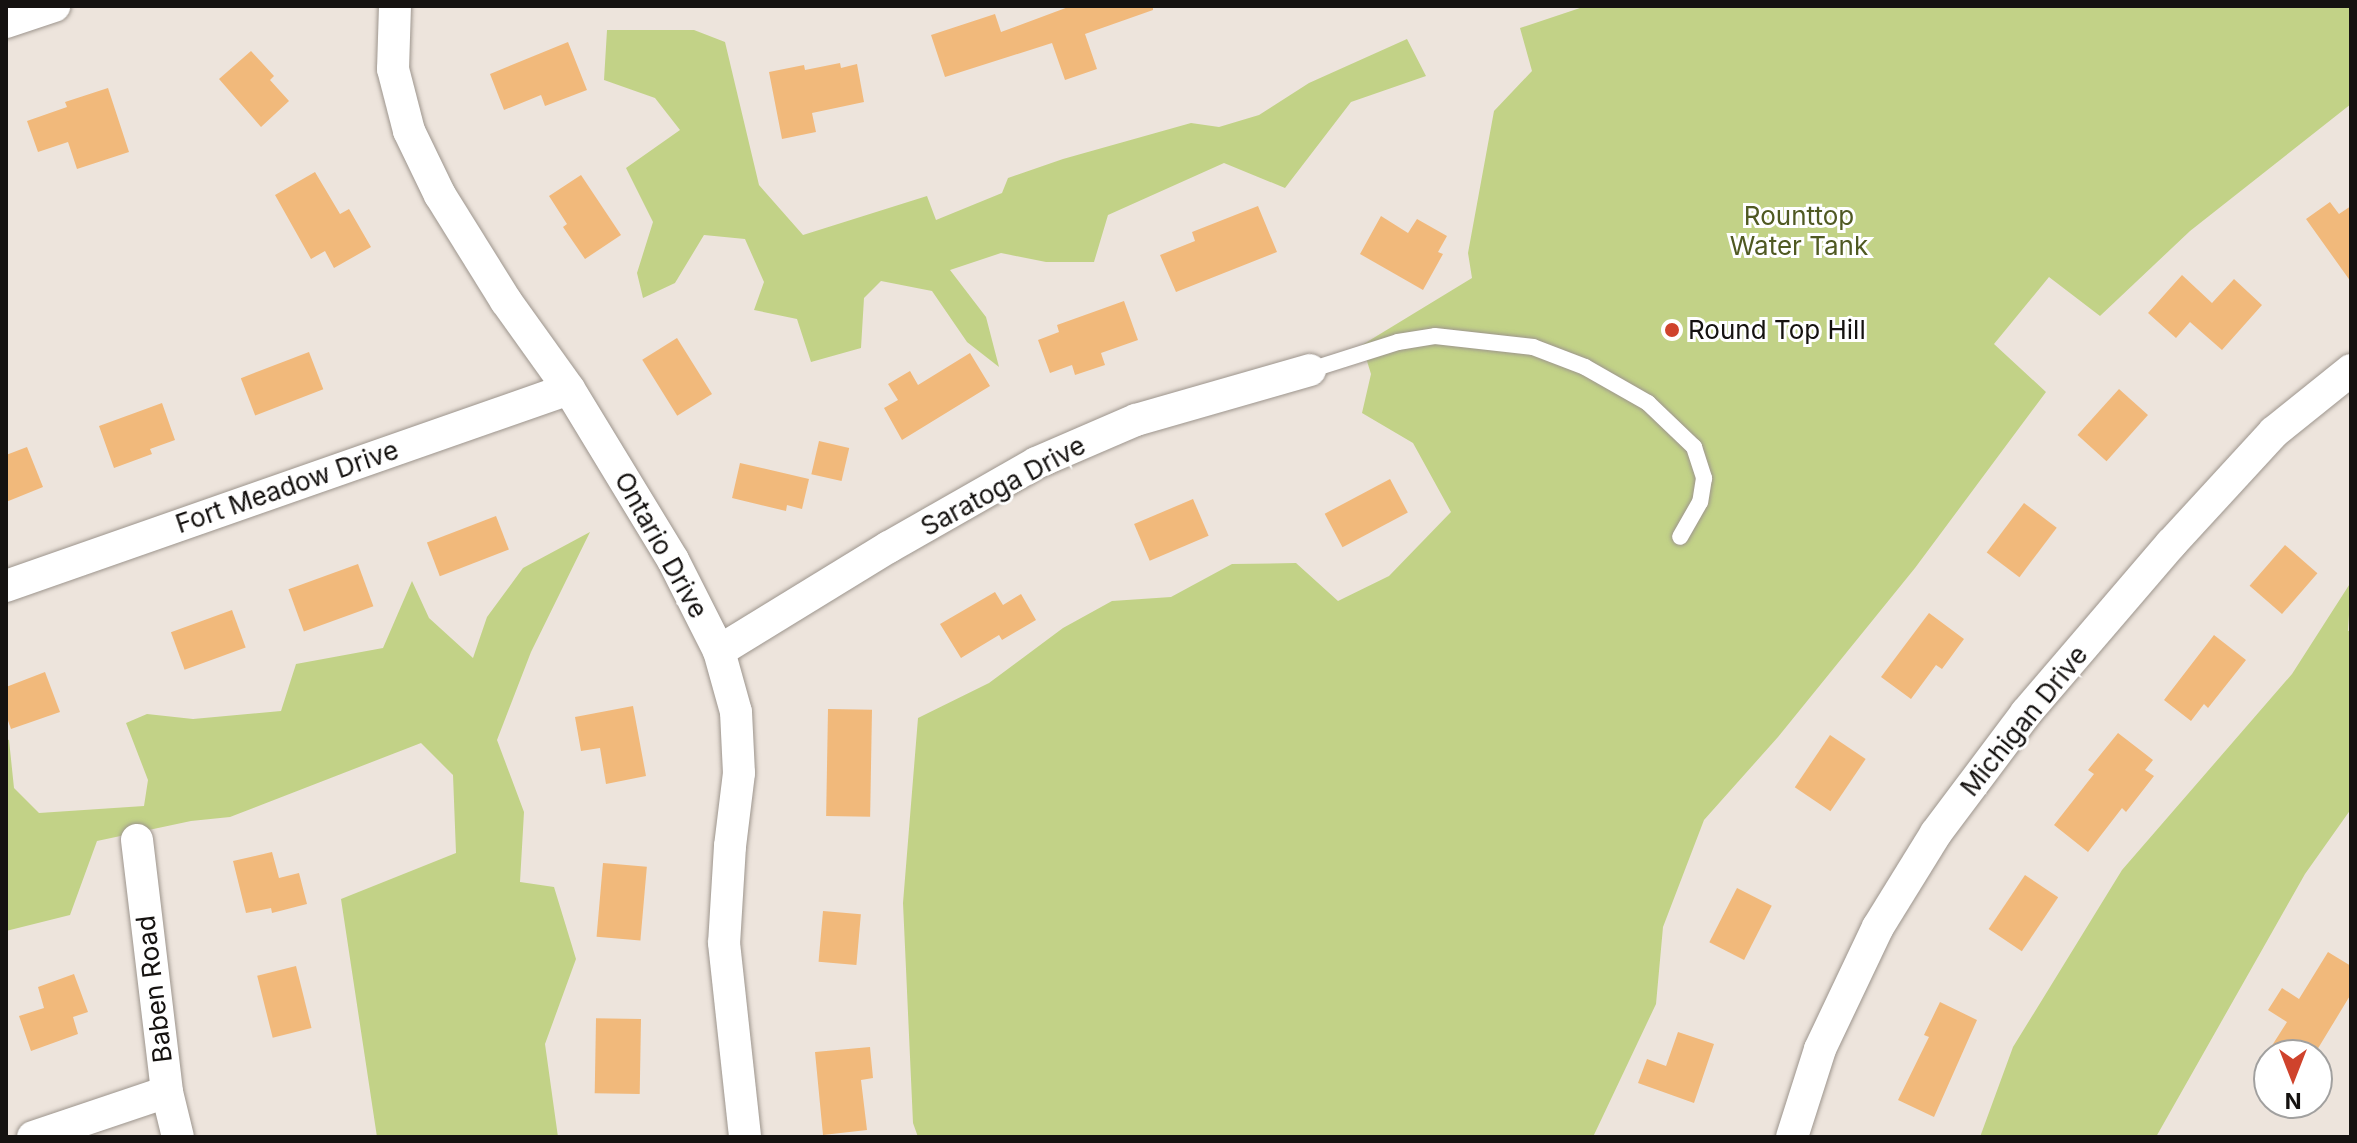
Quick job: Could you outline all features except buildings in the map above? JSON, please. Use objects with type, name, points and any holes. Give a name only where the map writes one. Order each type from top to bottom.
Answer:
[{"type":"street","points":[[6,22],[54,6]]},
{"type":"street","name":"Ontario Drive","points":[[395,6],[393,69],[409,131],[440,195],[506,301],[569,389],[673,560],[719,651],[736,712],[739,773],[730,846],[724,943],[745,1137]]},
{"type":"street","name":"Saratoga Drive","points":[[719,651],[889,547],[1036,463],[1136,420],[1310,370]]},
{"type":"street","name":"Michigan Drive","points":[[1792,1137],[1820,1049],[1878,927],[1936,833],[2026,713],[2171,544],[2274,432],[2351,370]]},
{"type":"street","name":"Fort Meadow Drive","points":[[6,586],[569,389]]},
{"type":"street","name":"Baben Road","points":[[137,840],[167,1092],[178,1137]]},
{"type":"street","points":[[33,1137],[167,1092]]},
{"type":"lane","points":[[1310,370],[1398,342],[1435,336],[1533,347],[1585,367],[1648,403],[1694,447],[1704,478],[1700,502],[1680,537]]},
{"type":"green space","name":"Rounttop Water Tank","points":[[1586,6],[2351,6],[2351,104],[2190,231],[2100,316],[2049,277],[1994,344],[2046,392],[1915,568],[1778,737],[1704,820],[1663,927],[1656,1004],[1593,1137],[918,1137],[913,1123],[903,903],[918,718],[989,683],[1063,628],[1112,601],[1171,597],[1232,564],[1296,563],[1338,601],[1389,576],[1451,512],[1413,443],[1362,413],[1371,374],[1362,345],[1472,278],[1468,253],[1494,111],[1532,71],[1520,28]]},
{"type":"green space","points":[[607,30],[694,30],[725,42],[759,185],[803,235],[927,196],[936,220],[1002,193],[1008,178],[1063,159],[1191,123],[1219,127],[1259,115],[1309,83],[1407,39],[1426,76],[1351,102],[1285,188],[1224,163],[1108,215],[1094,262],[1046,262],[1001,253],[950,270],[986,317],[999,367],[967,342],[932,291],[881,281],[864,298],[861,348],[811,362],[797,319],[754,310],[764,282],[745,239],[704,235],[675,283],[643,298],[637,273],[653,222],[626,168],[680,130],[655,98],[604,80]]},
{"type":"green space","points":[[590,532],[531,652],[497,740],[524,812],[520,882],[554,887],[576,959],[545,1044],[558,1137],[377,1137],[341,899],[456,853],[453,775],[421,743],[230,817],[191,821],[97,841],[70,915],[6,931],[6,739],[9,740],[14,788],[39,813],[144,806],[148,780],[126,723],[147,714],[193,719],[281,711],[296,664],[383,648],[412,581],[429,618],[473,658],[487,617],[523,568]]},
{"type":"green space","points":[[2351,582],[2348,631],[2351,630],[2351,809],[2305,874],[2156,1137],[1980,1137],[2013,1047],[2122,870],[2292,674]]},
{"type":"place","name":"Round Top Hill","points":[[1672,330]]}]
